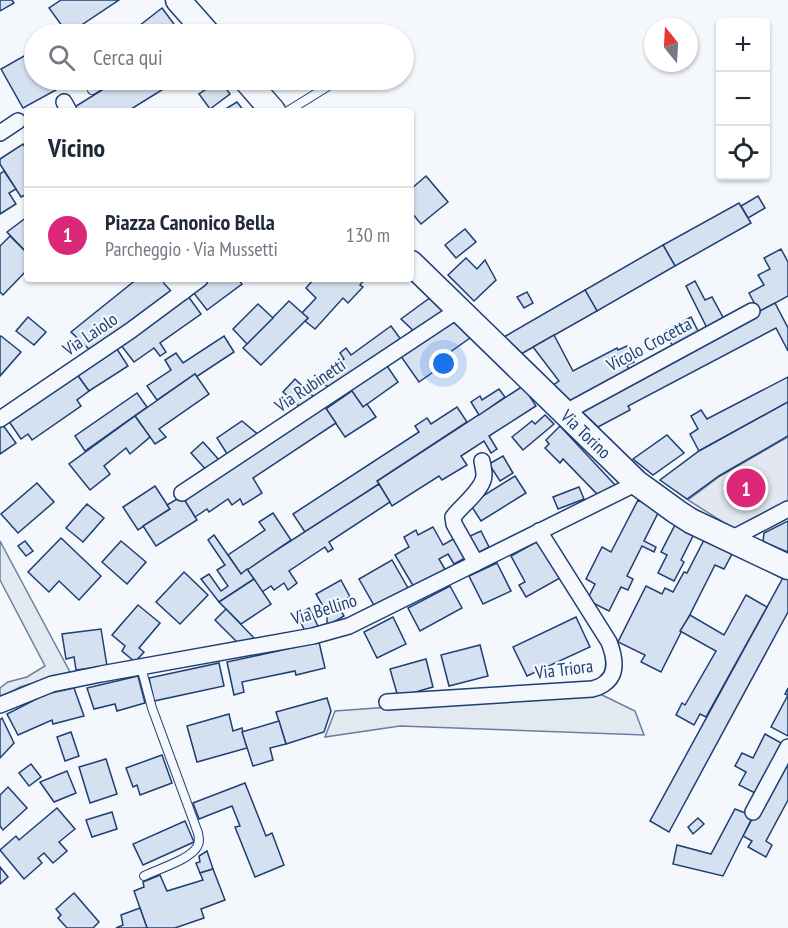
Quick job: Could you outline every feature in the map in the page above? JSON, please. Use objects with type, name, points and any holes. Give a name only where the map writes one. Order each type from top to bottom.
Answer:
[{"type":"main road","points":[[178,0],[192,24]]},
{"type":"main road","points":[[255,90],[270,108]]},
{"type":"main road","name":"Via Torino","points":[[414,266],[637,483],[677,513],[788,567]]},
{"type":"street","points":[[0,133],[18,121]]},
{"type":"street","points":[[174,282],[183,292]]},
{"type":"street","name":"Via Laiolo","points":[[0,419],[130,331],[196,282]]},
{"type":"street","name":"Via Rubinetti","points":[[182,493],[458,310]]},
{"type":"street","name":"Vicolo Crocetta","points":[[564,413],[752,311]]},
{"type":"street","points":[[476,563],[454,524],[453,517],[481,487],[485,477],[482,461]]},
{"type":"street","name":"Via Bellino","points":[[0,705],[52,684],[313,636],[349,626],[637,483]]},
{"type":"street","points":[[729,540],[788,509]]},
{"type":"street","name":"Via Triora","points":[[387,702],[592,689],[606,683],[614,670],[614,655],[609,642],[539,531]]},
{"type":"street","points":[[753,812],[788,747]]},
{"type":"lane","points":[[293,108],[322,90]]},
{"type":"lane","points":[[141,667],[152,708],[199,841],[196,849],[189,856],[144,876]]},
{"type":"shaded area","points":[[788,437],[788,501],[734,529],[688,500],[720,476]]},
{"type":"shaded area","points":[[0,541],[70,672],[20,687],[0,698],[0,688],[8,682],[27,677],[45,666],[0,580]]},
{"type":"shaded area","points":[[596,692],[635,711],[644,735],[400,726],[325,737],[335,711]]},
{"type":"building","points":[[0,0],[12,0],[14,3],[0,11]]},
{"type":"building","points":[[61,0],[119,0],[83,24],[61,24],[49,8]]},
{"type":"building","points":[[162,8],[174,24],[142,24]]},
{"type":"building","points":[[24,56],[24,90],[56,90],[23,108],[1,69]]},
{"type":"building","points":[[102,90],[162,90],[133,108],[73,108]]},
{"type":"building","points":[[205,90],[227,90],[230,94],[209,108],[199,94]]},
{"type":"building","points":[[237,102],[242,108],[227,108]]},
{"type":"building","points":[[23,144],[24,196],[21,197],[0,164],[0,159]]},
{"type":"building","points":[[4,171],[16,189],[9,193],[16,204],[0,214],[0,174]]},
{"type":"building","points":[[426,176],[448,202],[421,224],[414,216],[414,186]]},
{"type":"building","points":[[758,196],[765,208],[748,218],[741,206]]},
{"type":"building","points":[[739,203],[751,223],[675,266],[663,245]]},
{"type":"building","points":[[24,219],[24,250],[7,232]]},
{"type":"building","points":[[465,229],[476,242],[456,258],[445,245]]},
{"type":"building","points":[[10,236],[24,250],[24,273],[3,295],[0,292],[0,246]]},
{"type":"building","points":[[663,245],[675,266],[597,311],[585,290]]},
{"type":"building","points":[[781,249],[788,262],[788,296],[759,312],[749,293],[764,285],[758,275],[770,269],[764,258]]},
{"type":"building","points":[[466,258],[477,269],[485,260],[496,280],[474,301],[448,275]]},
{"type":"building","points":[[695,281],[705,300],[712,297],[725,321],[708,330],[686,286]]},
{"type":"building","points":[[133,282],[168,282],[175,289],[91,351],[71,332]]},
{"type":"building","points":[[206,282],[240,282],[242,284],[207,310],[193,292]]},
{"type":"building","points":[[311,282],[362,282],[360,285],[363,287],[348,303],[343,298],[315,329],[305,321],[308,318],[302,313],[316,298],[306,288]]},
{"type":"building","points":[[585,290],[597,311],[521,354],[504,337]]},
{"type":"building","points":[[527,292],[533,303],[524,308],[517,297]]},
{"type":"building","points":[[188,296],[201,314],[160,343],[166,352],[160,356],[154,348],[134,362],[120,344]]},
{"type":"building","points":[[431,297],[447,313],[417,334],[401,319]]},
{"type":"building","points":[[289,301],[308,318],[261,365],[243,348]]},
{"type":"building","points":[[775,303],[788,328],[788,351],[776,328],[628,406],[630,410],[598,427],[578,408]]},
{"type":"building","points":[[258,304],[273,318],[247,344],[233,329]]},
{"type":"building","points":[[28,317],[46,332],[34,345],[16,331]]},
{"type":"building","points":[[691,317],[700,335],[674,349],[665,331]]},
{"type":"building","points":[[453,319],[470,338],[442,358],[446,363],[419,382],[400,355]]},
{"type":"building","points":[[391,326],[402,341],[333,390],[316,379],[344,359],[340,353],[346,348],[351,355]]},
{"type":"building","points":[[554,335],[573,371],[617,348],[618,350],[627,346],[634,362],[627,365],[630,373],[573,404],[553,385],[559,381],[533,347]]},
{"type":"building","points":[[224,336],[234,352],[196,377],[195,374],[157,400],[147,386],[171,370],[165,360],[176,353],[183,363]]},
{"type":"building","points":[[0,337],[21,352],[0,376]]},
{"type":"building","points":[[115,346],[128,366],[89,391],[76,373]]},
{"type":"building","points":[[385,363],[398,382],[363,407],[349,388]]},
{"type":"building","points":[[76,373],[89,391],[77,400],[81,406],[32,440],[28,434],[21,439],[8,420]]},
{"type":"building","points":[[195,374],[209,394],[159,429],[166,437],[155,444],[135,416]]},
{"type":"building","points":[[788,377],[788,402],[699,451],[690,434],[698,429],[691,416],[701,410],[707,419]]},
{"type":"building","points":[[295,379],[315,398],[299,406],[283,392]]},
{"type":"building","points":[[523,386],[536,406],[489,436],[497,449],[491,453],[484,441],[461,456],[467,465],[442,480],[439,476],[392,506],[377,481]]},
{"type":"building","points":[[499,389],[505,397],[479,415],[471,402],[480,396],[482,400]]},
{"type":"building","points":[[352,391],[363,407],[367,404],[376,417],[345,437],[326,409]]},
{"type":"building","points":[[137,393],[147,407],[85,451],[75,436]]},
{"type":"building","points":[[788,402],[788,436],[719,476],[687,499],[660,480],[699,451]]},
{"type":"building","points":[[323,404],[336,423],[253,478],[262,493],[243,505],[240,499],[232,505],[228,499],[209,512],[207,509],[195,517],[183,498]]},
{"type":"building","points":[[457,407],[467,422],[377,481],[379,484],[305,532],[293,514],[419,432],[415,426],[427,418],[431,424]]},
{"type":"building","points":[[545,415],[554,424],[523,450],[512,437],[532,421],[535,424]]},
{"type":"building","points":[[135,416],[150,437],[130,454],[126,448],[104,466],[110,474],[90,490],[69,464]]},
{"type":"building","points":[[242,421],[260,436],[229,457],[217,438]]},
{"type":"building","points":[[2,424],[16,443],[0,454],[0,425]]},
{"type":"building","points":[[560,426],[616,486],[597,494],[563,459],[560,463],[545,448],[549,444],[546,440]]},
{"type":"building","points":[[667,435],[684,453],[653,475],[633,459]]},
{"type":"building","points":[[203,442],[220,461],[208,472],[191,453]]},
{"type":"building","points":[[503,456],[513,473],[500,481],[489,464]]},
{"type":"building","points":[[515,476],[526,493],[481,521],[470,504]]},
{"type":"building","points":[[37,483],[54,502],[18,533],[1,514]]},
{"type":"building","points":[[379,484],[390,502],[329,542],[333,549],[328,552],[325,547],[289,571],[297,583],[288,590],[284,583],[274,590],[271,586],[262,592],[247,569]]},
{"type":"building","points":[[155,486],[170,509],[138,530],[123,507]]},
{"type":"building","points":[[579,487],[584,499],[558,509],[553,497]]},
{"type":"building","points":[[182,496],[197,520],[156,546],[143,526],[170,509],[167,505]]},
{"type":"building","points":[[638,500],[659,511],[644,541],[656,547],[654,552],[642,546],[627,576],[633,579],[628,590],[621,587],[609,611],[587,600],[595,584],[586,579],[602,547],[611,552]]},
{"type":"building","points":[[87,504],[104,518],[83,542],[66,528]]},
{"type":"building","points":[[273,513],[291,540],[241,574],[228,555],[265,530],[259,522]]},
{"type":"building","points":[[788,521],[788,552],[763,542],[764,533]]},
{"type":"building","points":[[675,525],[694,534],[674,581],[658,573],[667,555],[661,552]]},
{"type":"building","points":[[433,527],[443,545],[455,538],[467,557],[454,564],[448,554],[439,559],[446,571],[415,589],[395,555],[409,547],[404,537],[416,530],[418,535]]},
{"type":"building","points":[[481,531],[489,547],[478,553],[470,536]]},
{"type":"building","points":[[214,535],[241,574],[247,569],[254,579],[219,602],[201,579],[209,574],[221,591],[228,586],[217,570],[225,565],[208,540]]},
{"type":"building","points":[[61,538],[101,576],[79,600],[59,581],[49,592],[28,572]]},
{"type":"building","points":[[540,540],[560,578],[526,597],[519,585],[525,582],[511,556]]},
{"type":"building","points":[[704,540],[732,554],[724,569],[715,565],[661,672],[641,662],[645,655],[618,642],[646,586],[662,594],[665,588],[673,592],[684,572],[687,573]]},
{"type":"building","points":[[25,541],[33,551],[26,556],[18,546]]},
{"type":"building","points":[[121,541],[146,562],[127,584],[102,562]]},
{"type":"building","points":[[392,560],[408,588],[375,607],[359,579]]},
{"type":"building","points":[[497,563],[511,591],[483,604],[469,576]]},
{"type":"building","points":[[184,572],[208,595],[180,624],[156,602]]},
{"type":"building","points":[[785,574],[788,576],[788,612],[669,832],[650,821]]},
{"type":"building","points":[[254,579],[271,604],[241,624],[219,602]]},
{"type":"building","points":[[341,580],[350,597],[337,604],[344,616],[327,626],[327,613],[316,594]]},
{"type":"building","points":[[450,586],[462,608],[420,631],[408,608]]},
{"type":"building","points":[[746,595],[767,607],[706,717],[700,714],[694,725],[676,715],[682,703],[685,705],[716,651],[680,631],[690,615],[724,635]]},
{"type":"building","points":[[138,605],[160,623],[139,648],[144,652],[135,662],[122,651],[125,646],[112,635]]},
{"type":"building","points":[[309,608],[319,628],[305,631],[297,615]]},
{"type":"building","points":[[226,609],[256,640],[239,644],[215,620]]},
{"type":"building","points":[[393,617],[406,644],[377,658],[364,632]]},
{"type":"building","points":[[576,617],[590,647],[527,676],[513,647]]},
{"type":"building","points":[[101,629],[107,666],[76,670],[74,657],[66,659],[62,634]]},
{"type":"building","points":[[319,642],[325,668],[296,675],[295,671],[242,682],[244,692],[234,695],[227,662]]},
{"type":"building","points":[[480,645],[488,676],[449,686],[441,655]]},
{"type":"building","points":[[426,659],[433,687],[398,697],[390,669]]},
{"type":"building","points":[[219,663],[224,686],[154,701],[149,678]]},
{"type":"building","points":[[138,676],[145,703],[117,711],[115,704],[94,709],[87,688]]},
{"type":"building","points":[[74,688],[84,716],[53,724],[52,720],[18,735],[7,714],[46,694]]},
{"type":"building","points":[[788,695],[788,736],[771,727]]},
{"type":"building","points":[[327,698],[331,711],[324,732],[286,744],[276,712]]},
{"type":"building","points":[[229,714],[233,731],[242,728],[247,748],[197,762],[187,726]]},
{"type":"building","points":[[2,718],[14,743],[0,758],[0,720]]},
{"type":"building","points":[[279,721],[286,744],[270,748],[273,760],[253,766],[242,732]]},
{"type":"building","points":[[71,732],[79,756],[65,761],[57,737]]},
{"type":"building","points":[[765,734],[783,744],[757,794],[739,785],[746,772],[735,766],[742,753],[753,758]]},
{"type":"building","points":[[788,752],[788,800],[766,841],[772,845],[766,857],[748,847],[752,841],[743,836]]},
{"type":"building","points":[[162,755],[172,783],[140,795],[137,785],[133,787],[126,768]]},
{"type":"building","points":[[106,759],[117,794],[90,803],[79,767]]},
{"type":"building","points":[[31,764],[41,777],[29,786],[19,773]]},
{"type":"building","points":[[67,771],[76,793],[54,802],[40,782]]},
{"type":"building","points":[[245,783],[266,836],[272,833],[284,865],[255,877],[235,827],[240,826],[232,806],[199,819],[193,803]]},
{"type":"building","points":[[8,787],[27,808],[3,830],[0,826],[0,795]]},
{"type":"building","points":[[57,808],[75,829],[59,842],[67,851],[53,863],[44,853],[38,858],[42,863],[24,879],[0,850],[16,836],[19,840]]},
{"type":"building","points":[[735,809],[753,816],[723,876],[673,864],[677,845],[711,854]]},
{"type":"building","points":[[112,812],[117,829],[92,837],[86,820]]},
{"type":"building","points":[[698,818],[704,824],[693,834],[688,827]]},
{"type":"building","points":[[185,821],[194,842],[143,865],[133,844]]},
{"type":"building","points":[[207,851],[213,869],[200,873],[196,863],[200,862],[199,856]]},
{"type":"building","points":[[0,867],[8,877],[0,884]]},
{"type":"building","points":[[213,869],[225,900],[201,909],[204,918],[175,928],[147,928],[134,891],[144,887],[143,882],[160,875],[167,891],[203,880],[200,873]]},
{"type":"building","points":[[74,893],[99,922],[93,928],[67,928],[58,918],[61,915],[56,909]]},
{"type":"building","points":[[140,908],[147,928],[116,928],[123,925],[121,915]]},
{"type":"place","name":"Piazza Canonico Bella","points":[[746,488]]}]
